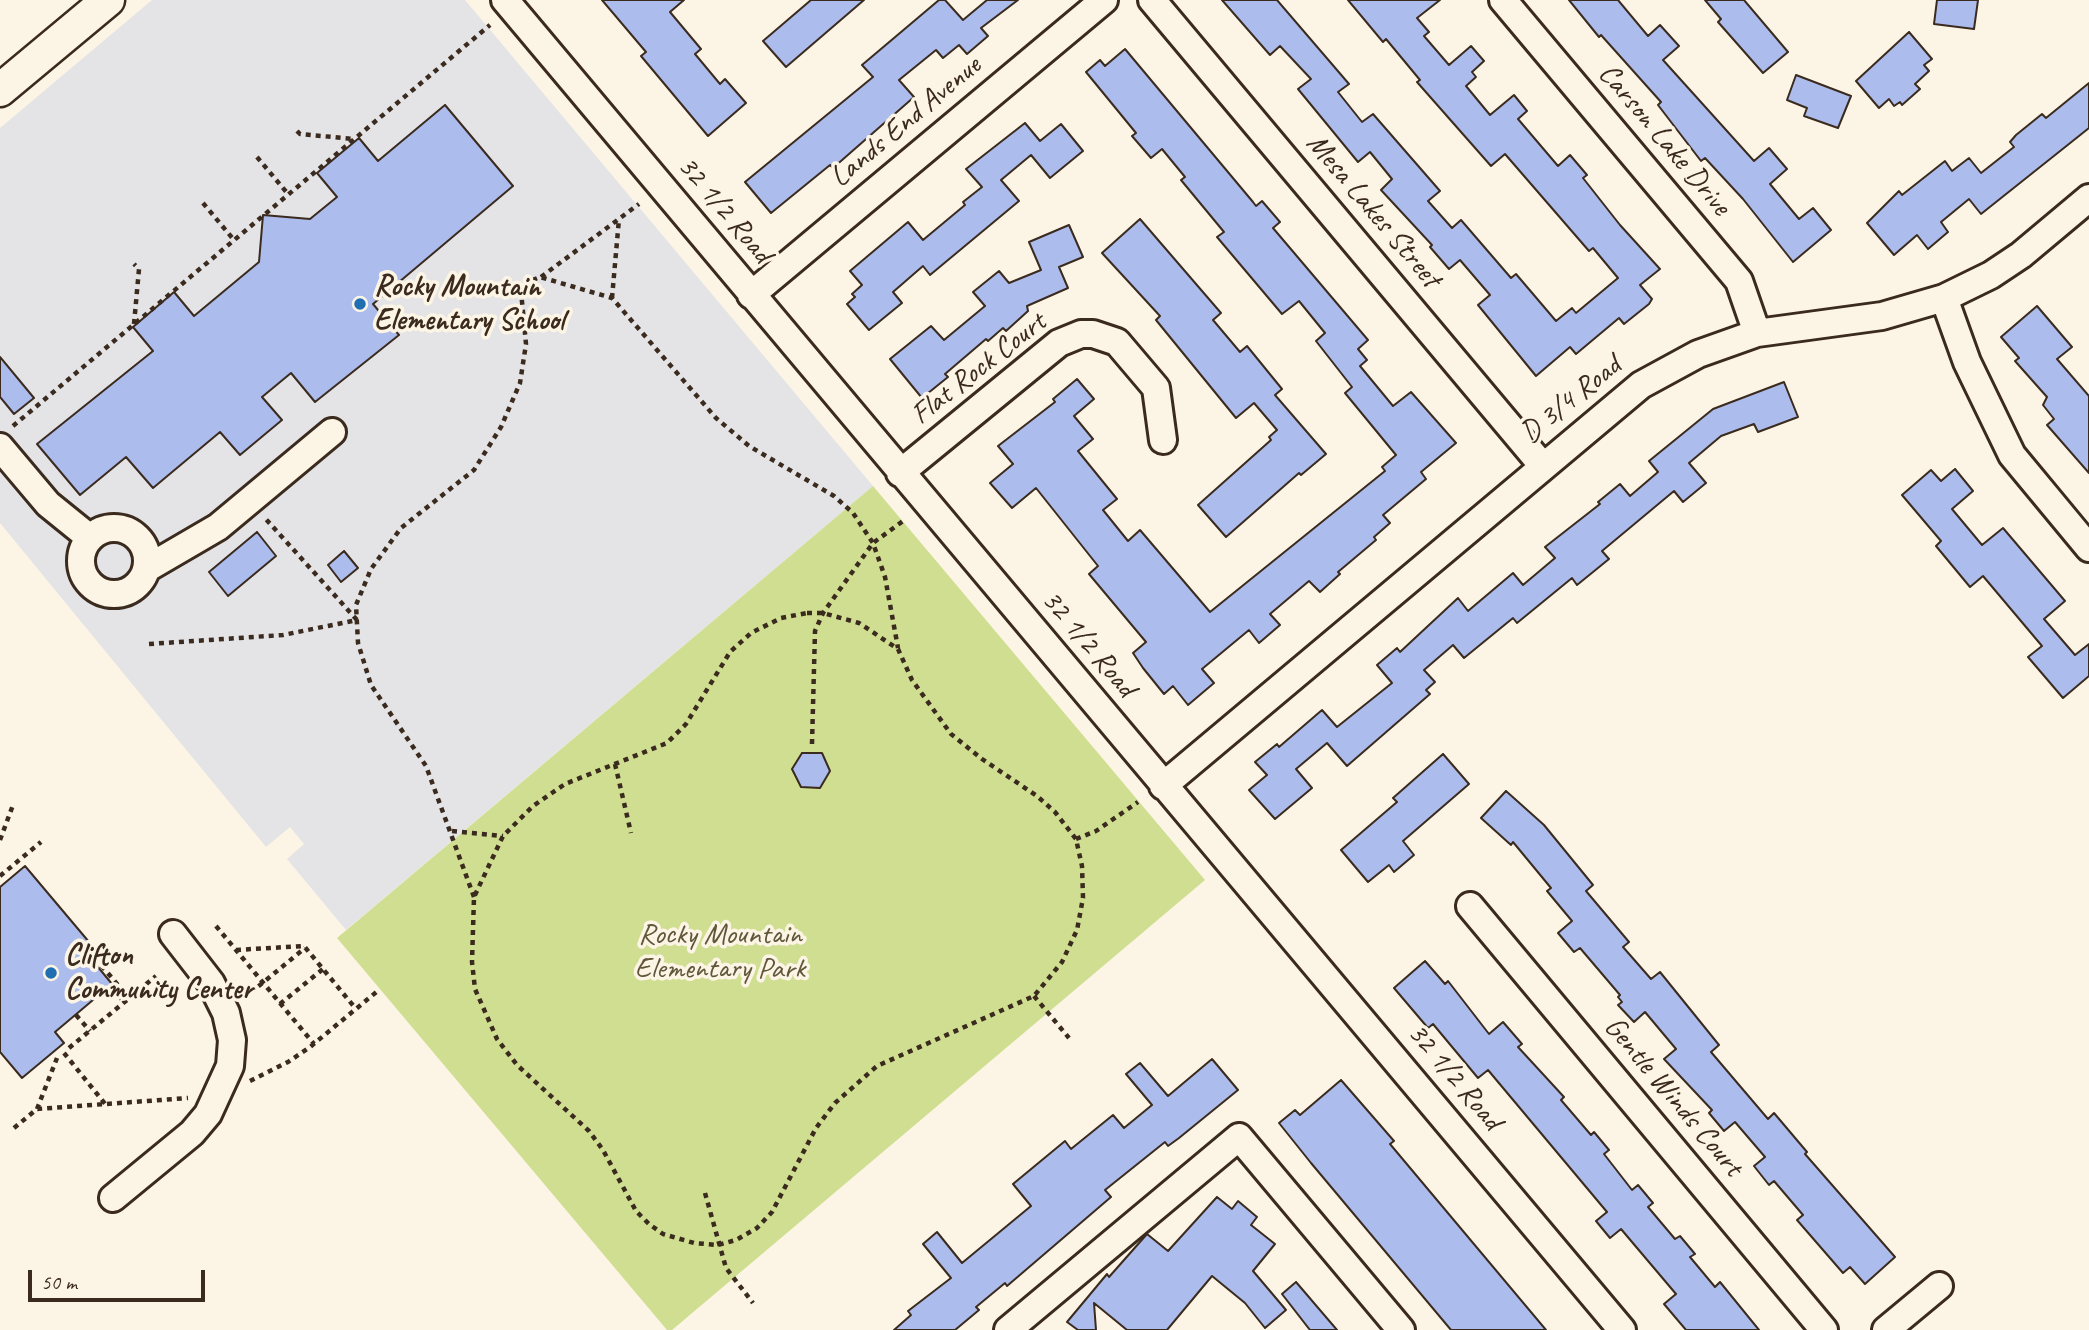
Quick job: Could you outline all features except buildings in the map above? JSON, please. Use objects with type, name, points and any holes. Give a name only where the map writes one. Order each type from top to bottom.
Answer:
[{"type":"main road","points":[[0,90],[108,0]]},
{"type":"street","name":"32 1/2 Road","points":[[505,0],[1622,1330]]},
{"type":"street","name":"Lands End Avenue","points":[[751,295],[1104,0]]},
{"type":"street","name":"Mesa Lakes Street","points":[[1153,0],[1542,466]]},
{"type":"street","name":"Carson Lake Drive","points":[[1503,0],[1739,281],[1757,332]]},
{"type":"street","name":"D 3/4 Road","points":[[1163,786],[1641,385],[1698,354],[1757,332],[1882,316],[1944,298],[2011,261],[2089,198]]},
{"type":"street","points":[[1944,298],[1967,362],[2011,455],[2089,548]]},
{"type":"street","name":"Flat Rock Court","points":[[900,473],[1059,343],[1081,334],[1106,337],[1117,342],[1156,388],[1163,440]]},
{"type":"street","points":[[146,569],[210,532],[332,432]]},
{"type":"street","points":[[5,438],[48,504],[90,538]]},
{"type":"street","points":[[109,528],[130,531],[145,547],[146,569],[142,578],[127,591],[108,593],[98,590],[90,584],[81,566],[84,547],[90,538],[109,528]]},
{"type":"street","name":"Gentle Winds Court","points":[[1470,906],[1824,1330]]},
{"type":"street","points":[[113,1198],[192,1133],[208,1114],[230,1066],[232,1040],[226,1013],[211,983],[173,934]]},
{"type":"street","points":[[1008,1330],[1239,1137],[1401,1330]]},
{"type":"street","points":[[1886,1330],[1939,1286]]},
{"type":"path","points":[[5,438],[134,324],[489,25]]},
{"type":"path","points":[[297,131],[300,134],[354,139]]},
{"type":"path","points":[[257,157],[288,194]]},
{"type":"path","points":[[203,203],[234,240]]},
{"type":"path","points":[[540,278],[612,298],[716,418],[749,446],[834,496],[853,513],[873,543],[885,577],[898,649],[918,689],[951,734],[1055,812],[1076,839],[1083,866],[1083,898],[1077,930],[1062,962],[1034,996],[900,1054],[853,1085],[816,1128],[772,1212],[757,1228],[736,1240],[718,1245],[663,1234],[649,1224],[636,1211],[603,1150],[589,1131],[517,1065],[497,1039],[475,989],[472,962],[474,897],[452,831],[426,766],[371,685],[358,643],[356,605],[372,569],[401,528],[474,470],[501,427],[520,383],[526,344],[521,291],[528,282],[540,278],[639,204]]},
{"type":"path","points":[[612,298],[619,218]]},
{"type":"path","points":[[134,264],[139,269],[134,324]]},
{"type":"path","points":[[250,500],[357,620]]},
{"type":"path","points":[[812,744],[815,631],[823,613],[873,543],[903,521]]},
{"type":"path","points":[[474,897],[503,836],[533,806],[565,784],[667,743],[686,724],[730,652],[751,633],[781,618],[823,613],[859,623],[898,649]]},
{"type":"path","points":[[149,644],[283,635],[357,620]]},
{"type":"path","points":[[615,764],[631,832]]},
{"type":"path","points":[[1076,839],[1096,831],[1138,802]]},
{"type":"path","points":[[0,839],[13,804]]},
{"type":"path","points":[[452,831],[503,836]]},
{"type":"path","points":[[0,876],[41,842]]},
{"type":"path","points":[[216,926],[314,1044]]},
{"type":"path","points":[[235,950],[305,948]]},
{"type":"path","points":[[305,948],[356,1009]]},
{"type":"path","points":[[237,1003],[305,948]]},
{"type":"path","points":[[95,958],[118,985],[113,989],[124,1002]]},
{"type":"path","points":[[280,1004],[323,969]]},
{"type":"path","points":[[69,1048],[156,975]]},
{"type":"path","points":[[239,1085],[288,1062],[380,989]]},
{"type":"path","points":[[1034,996],[1069,1038]]},
{"type":"path","points":[[76,1015],[90,1031]]},
{"type":"path","points":[[64,1053],[106,1105]]},
{"type":"path","points":[[14,1128],[37,1109],[57,1058]]},
{"type":"path","points":[[37,1109],[194,1097]]},
{"type":"path","points":[[705,1193],[726,1268],[752,1303]]},
{"type":"shaded area","name":"Rocky Mountain Elementary School","points":[[152,0],[465,0],[873,486],[346,930],[287,859],[304,844],[290,827],[266,847],[0,523],[0,128]]},
{"type":"green space","name":"Rocky Mountain Elementary Park","points":[[873,486],[1205,880],[672,1330],[667,1330],[337,938]]},
{"type":"place","name":"Rocky Mountain Elementary School","points":[[360,304]]},
{"type":"place","name":"Clifton Community Center","points":[[51,973]]}]
